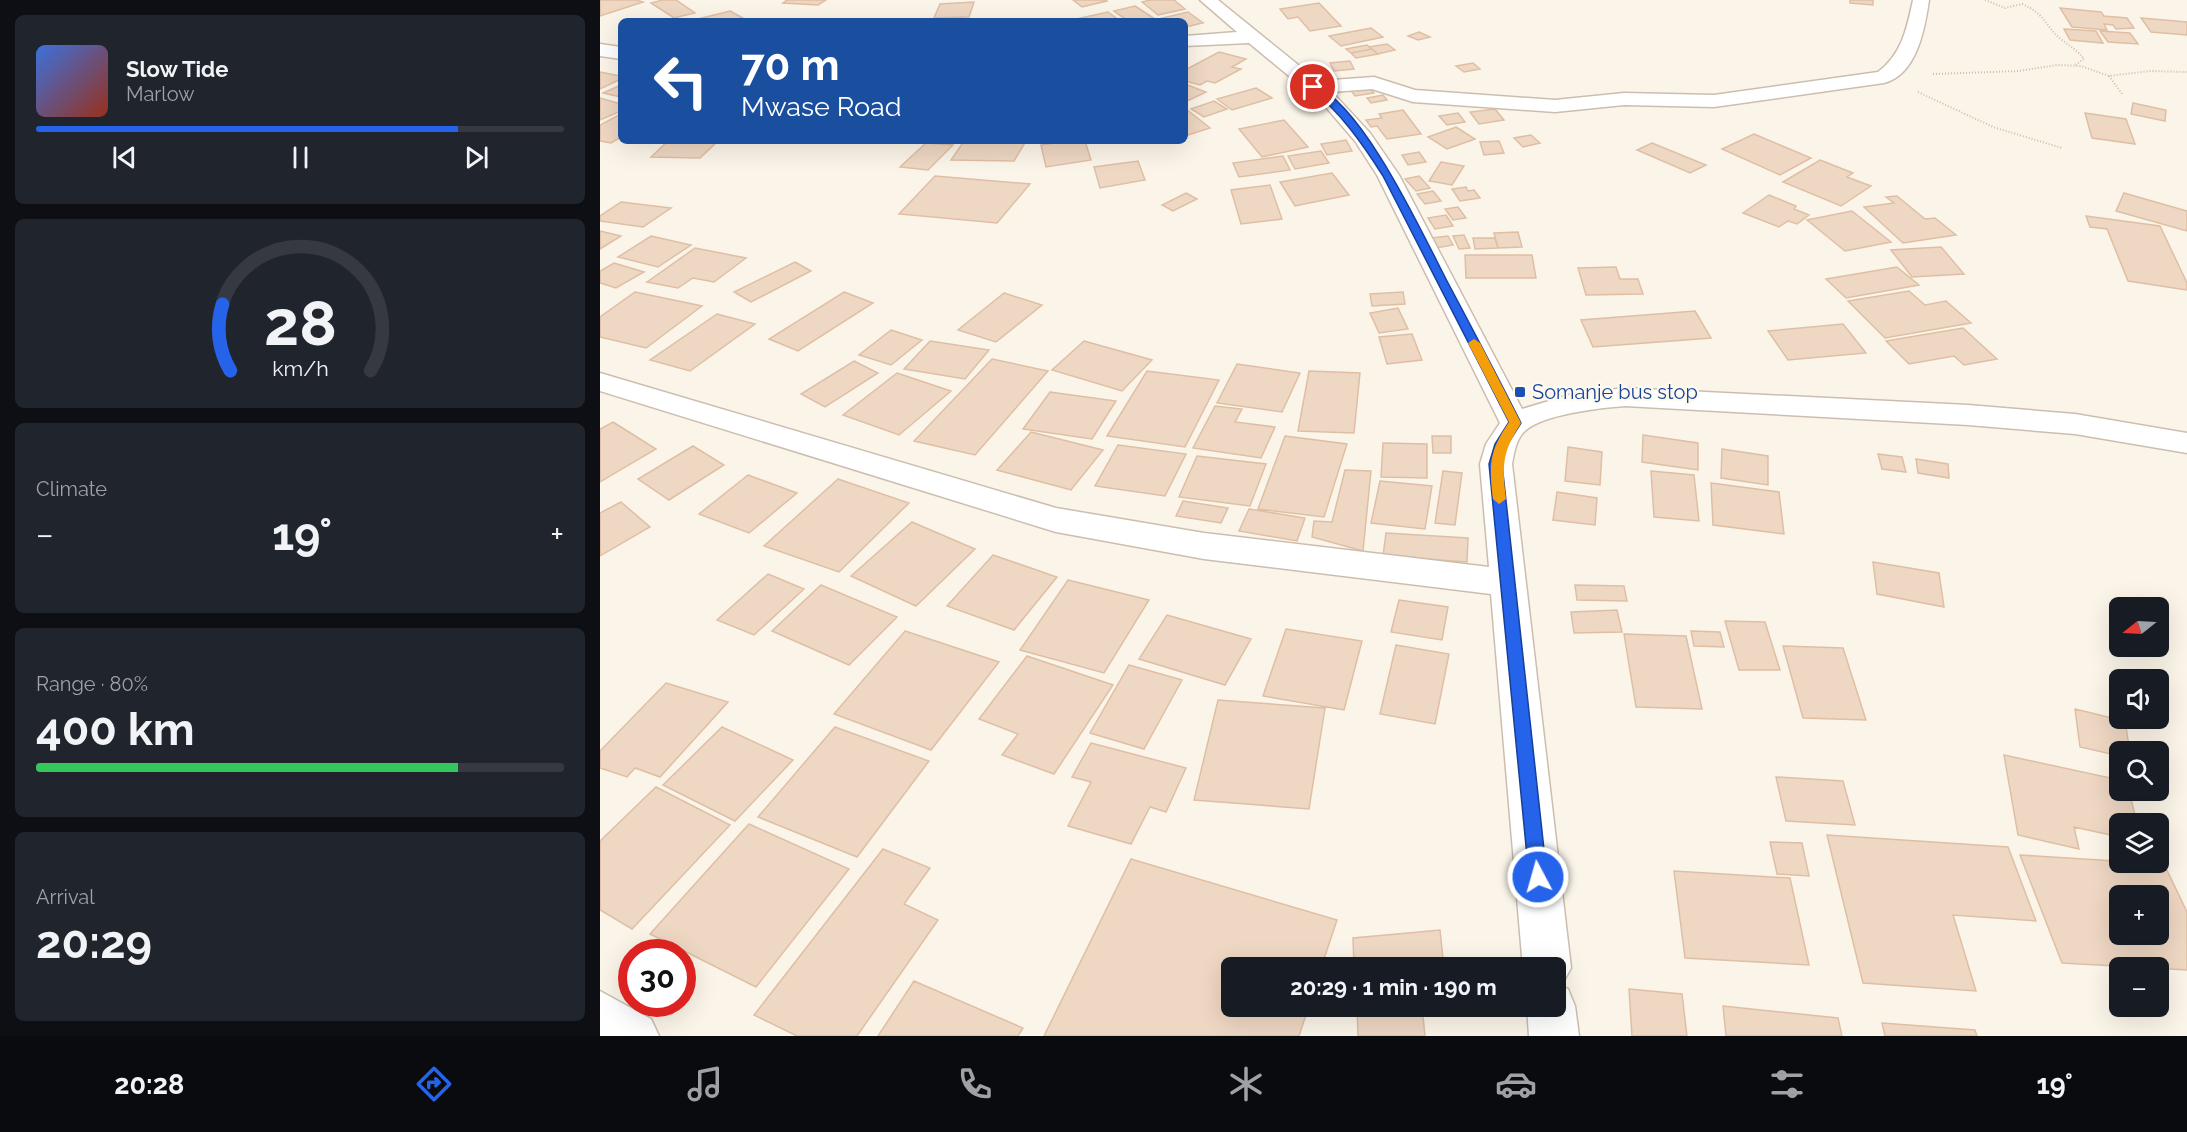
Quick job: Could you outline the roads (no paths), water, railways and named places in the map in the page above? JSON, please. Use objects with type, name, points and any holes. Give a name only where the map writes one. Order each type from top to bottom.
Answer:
[{"type":"street","points":[[1208,0],[1331,101],[1363,137],[1388,176],[1515,423]]},
{"type":"street","points":[[1313,87],[1374,83],[1413,96],[1555,106],[1624,99],[1714,101],[1884,77],[1902,62],[1910,46],[1921,0]]},
{"type":"street","points":[[1188,41],[1251,37]]},
{"type":"street","points":[[600,50],[618,53]]},
{"type":"street","points":[[600,382],[1056,520],[1204,546],[1508,583]]},
{"type":"street","points":[[1546,957],[1496,464],[1501,444],[1515,423],[1548,408],[1585,399],[1625,397],[1968,415],[2075,424],[2187,442]]},
{"type":"street","points":[[600,1015],[634,1036]]},
{"type":"street","points":[[1552,1017],[1554,1036]]},
{"type":"place","name":"Somanje bus stop","points":[[1520,392]]}]
